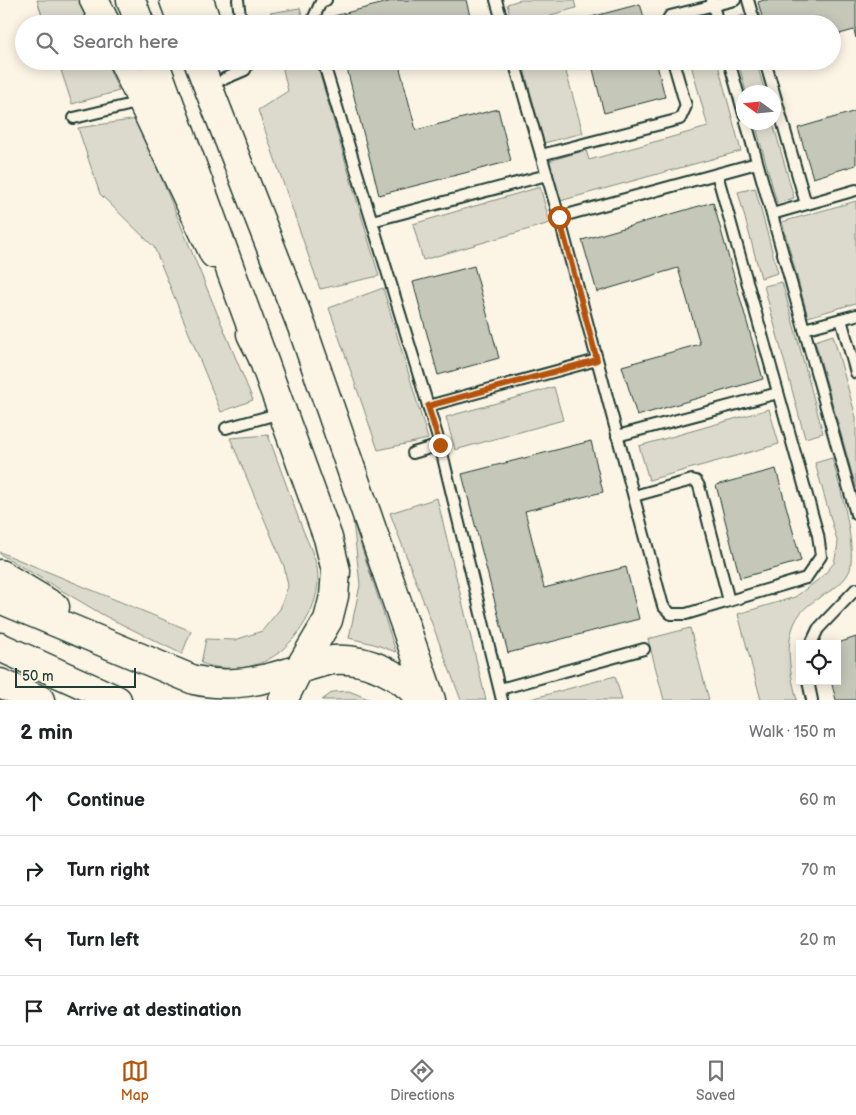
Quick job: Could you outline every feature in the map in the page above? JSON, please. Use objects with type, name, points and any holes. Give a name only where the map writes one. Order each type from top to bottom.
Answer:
[{"type":"main road","points":[[94,0],[102,15]]},
{"type":"main road","points":[[131,0],[137,15]]},
{"type":"main road","points":[[174,0],[180,15]]},
{"type":"main road","points":[[199,0],[204,15]]},
{"type":"main road","points":[[127,70],[262,356]]},
{"type":"main road","points":[[157,70],[328,538],[336,571],[334,596],[328,620],[283,700]]},
{"type":"main road","points":[[202,70],[302,327]]},
{"type":"main road","points":[[222,70],[302,327],[431,700]]},
{"type":"main road","points":[[0,574],[144,660]]},
{"type":"main road","points":[[0,599],[144,660],[194,680],[210,684],[258,681],[332,660],[347,660],[369,664],[387,672],[407,684],[422,700]]},
{"type":"main road","points":[[0,648],[117,700]]},
{"type":"main road","points":[[0,684],[40,700]]},
{"type":"lane","points":[[238,0],[240,15]]},
{"type":"lane","points":[[315,15],[321,2],[326,0]]},
{"type":"lane","points":[[496,0],[500,15]]},
{"type":"lane","points":[[673,15],[712,3],[735,0]]},
{"type":"lane","points":[[748,0],[752,15]]},
{"type":"lane","points":[[222,70],[245,70]]},
{"type":"lane","points":[[327,70],[440,445],[502,700]]},
{"type":"lane","points":[[517,70],[559,217],[663,606],[671,614],[686,614],[806,578],[820,556],[818,535],[717,174]]},
{"type":"lane","points":[[541,155],[680,119],[686,106],[676,70]]},
{"type":"lane","points":[[732,70],[736,86]]},
{"type":"lane","points":[[768,70],[806,204]]},
{"type":"lane","points":[[74,118],[142,101]]},
{"type":"lane","points":[[748,130],[856,514]]},
{"type":"lane","points":[[559,217],[757,162]]},
{"type":"lane","points":[[372,222],[547,175]]},
{"type":"lane","points":[[772,214],[856,190]]},
{"type":"lane","points":[[804,329],[856,315]]},
{"type":"lane","points":[[841,319],[856,373]]},
{"type":"lane","points":[[428,406],[597,360]]},
{"type":"lane","points":[[617,436],[778,393]]},
{"type":"lane","points":[[226,428],[282,412]]},
{"type":"lane","points":[[412,453],[440,445]]},
{"type":"lane","points":[[634,496],[692,480],[696,481],[699,486],[729,601]]},
{"type":"lane","points":[[813,640],[818,630],[855,592]]},
{"type":"lane","points":[[500,689],[644,650]]},
{"type":"lane","points":[[809,685],[812,700]]},
{"type":"shaded area","points":[[37,0],[79,0],[86,15],[42,15]]},
{"type":"shaded area","points":[[520,0],[574,0],[576,8],[551,15],[510,15],[507,4]]},
{"type":"shaded area","points":[[300,8],[302,15],[271,15],[270,13]]},
{"type":"shaded area","points":[[61,70],[110,70],[119,91],[72,104]]},
{"type":"shaded area","points":[[283,70],[319,70],[379,276],[320,289],[258,110],[288,91]]},
{"type":"shaded area","points":[[524,70],[566,70],[583,133],[544,143]]},
{"type":"shaded area","points":[[692,70],[719,70],[741,151],[560,201],[549,161],[586,150],[589,160],[708,127]]},
{"type":"shaded area","points":[[740,70],[759,70],[763,85],[744,85]]},
{"type":"shaded area","points":[[137,119],[253,400],[221,412],[154,247],[100,194],[78,128]]},
{"type":"shaded area","points":[[757,130],[775,130],[794,198],[777,203]]},
{"type":"shaded area","points":[[540,187],[550,223],[423,260],[413,224]]},
{"type":"shaded area","points":[[755,188],[778,273],[761,278],[738,192]]},
{"type":"shaded area","points":[[856,201],[856,303],[808,317],[782,222]]},
{"type":"shaded area","points":[[782,282],[823,433],[805,438],[764,286]]},
{"type":"shaded area","points":[[383,288],[428,439],[378,450],[329,308]]},
{"type":"shaded area","points":[[833,335],[856,417],[856,488],[815,341]]},
{"type":"shaded area","points":[[554,387],[563,420],[455,450],[446,417]]},
{"type":"shaded area","points":[[769,409],[779,444],[649,480],[639,446]]},
{"type":"shaded area","points":[[268,435],[316,563],[317,592],[302,627],[277,654],[259,663],[240,668],[210,666],[201,663],[206,639],[235,640],[262,631],[280,609],[288,586],[284,566],[230,438]]},
{"type":"shaded area","points":[[832,458],[849,530],[851,545],[850,570],[838,586],[810,604],[800,613],[794,624],[789,649],[791,675],[797,700],[761,700],[738,614],[795,597],[822,577],[834,563],[838,544],[815,463]]},
{"type":"shaded area","points":[[437,498],[486,700],[461,700],[390,513]]},
{"type":"shaded area","points":[[353,521],[396,652],[349,638],[360,585]]},
{"type":"shaded area","points":[[0,552],[191,631],[182,654],[105,616],[0,554]]},
{"type":"shaded area","points":[[690,628],[709,700],[664,700],[648,639]]},
{"type":"shaded area","points":[[615,676],[622,700],[527,700]]},
{"type":"shaded area","points":[[349,691],[371,700],[322,700],[333,692]]},
{"type":"building","points":[[396,0],[466,0],[470,15],[338,15]]},
{"type":"building","points":[[764,0],[856,0],[856,38],[854,30],[841,34],[841,15],[762,15],[758,2]]},
{"type":"building","points":[[640,4],[643,15],[599,15]]},
{"type":"building","points":[[347,70],[400,70],[416,130],[498,109],[511,161],[379,195]]},
{"type":"building","points":[[593,70],[658,70],[665,97],[604,113]]},
{"type":"building","points":[[856,111],[856,165],[813,178],[798,128]]},
{"type":"building","points":[[713,202],[763,379],[637,416],[622,366],[700,344],[678,268],[597,292],[582,240]]},
{"type":"building","points":[[474,266],[499,358],[438,375],[413,282]]},
{"type":"building","points":[[591,441],[603,492],[525,511],[544,588],[626,567],[639,619],[508,653],[462,474]]},
{"type":"building","points":[[776,469],[801,561],[740,578],[716,485]]},
{"type":"building","points":[[856,637],[856,700],[836,700],[832,685],[841,685],[841,642]]},
{"type":"route","points":[[440,445],[428,406],[597,360],[559,217]]}]
